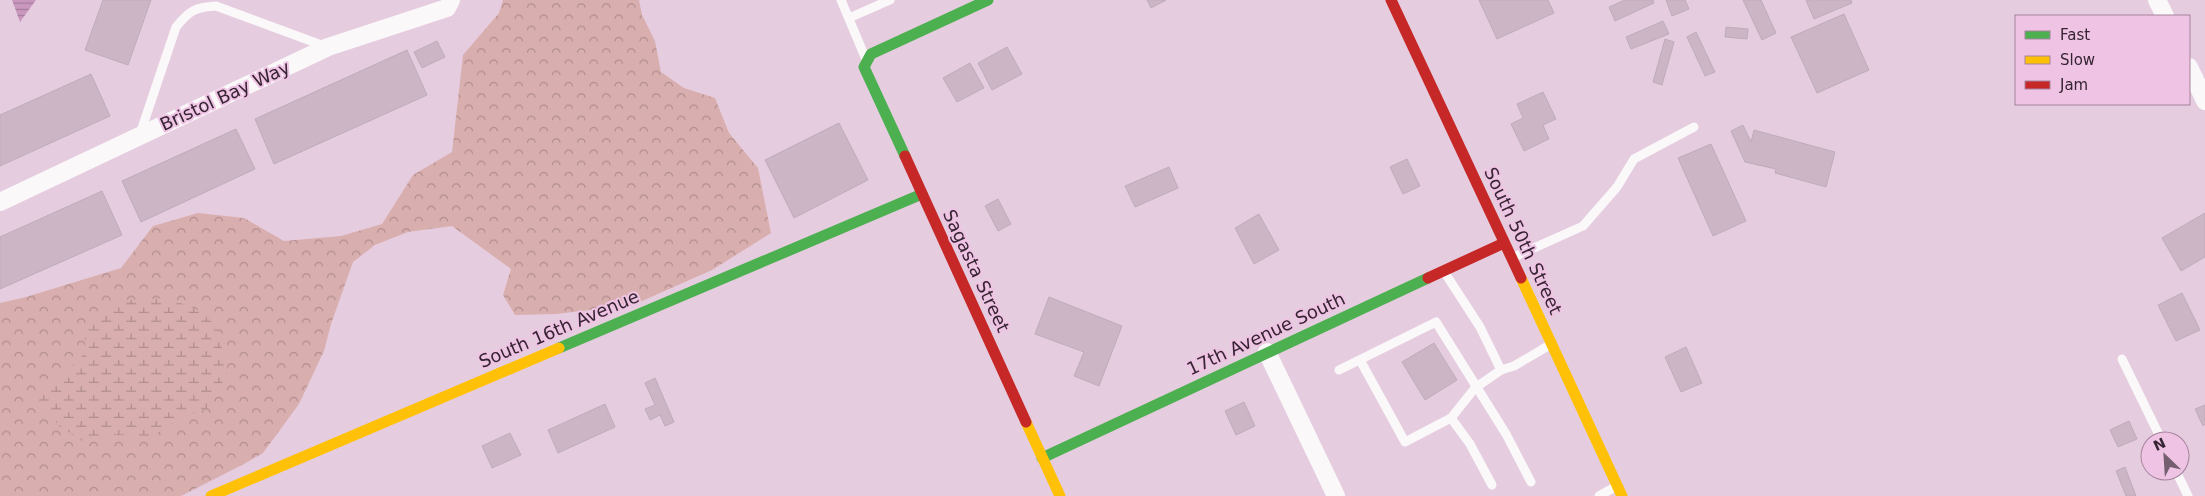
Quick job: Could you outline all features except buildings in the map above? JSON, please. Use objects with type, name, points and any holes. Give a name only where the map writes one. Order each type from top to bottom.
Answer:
[{"type":"street","name":"Bristol Bay Way","points":[[0,202],[328,47],[447,8],[451,0]]},
{"type":"street","points":[[866,60],[871,54],[988,0]]},
{"type":"street","name":"South 50th Street","points":[[1391,0],[1620,491]]},
{"type":"street","points":[[2157,0],[2164,15]]},
{"type":"street","name":"Sagasta Street","points":[[866,60],[864,68],[1060,496]]},
{"type":"street","points":[[2190,69],[2205,101]]},
{"type":"street","name":"South 16th Avenue","points":[[211,496],[922,194]]},
{"type":"street","name":"17th Avenue South","points":[[1042,458],[1504,242]]},
{"type":"street","points":[[1266,352],[1336,496]]},
{"type":"lane","points":[[841,0],[866,60]]},
{"type":"lane","points":[[849,18],[890,0]]},
{"type":"lane","points":[[139,137],[176,27],[186,14],[200,6],[216,6],[328,47]]},
{"type":"lane","points":[[1512,259],[1582,226],[1618,187],[1634,159],[1694,127]]},
{"type":"lane","points":[[1443,271],[1480,327],[1501,370]]},
{"type":"lane","points":[[1339,370],[1436,322],[1475,388],[1506,434],[1531,482]]},
{"type":"lane","points":[[1360,360],[1405,442],[1451,418],[1475,388],[1501,370],[1514,366],[1552,344]]},
{"type":"lane","points":[[2122,359],[2157,431]]},
{"type":"lane","points":[[1451,418],[1470,444],[1492,485]]},
{"type":"lane","points":[[2181,481],[2188,496]]},
{"type":"lane","points":[[1599,496],[1620,491]]},
{"type":"green space","points":[[503,0],[639,0],[642,15],[655,41],[661,72],[684,88],[715,98],[729,133],[758,168],[771,233],[712,270],[633,305],[556,314],[515,315],[503,295],[511,269],[452,226],[408,232],[375,245],[353,262],[331,324],[324,351],[299,404],[263,453],[181,496],[0,496],[0,303],[121,268],[153,226],[198,213],[244,218],[284,241],[341,236],[382,224],[413,175],[452,152],[463,55],[499,13]]},
{"type":"green space","points":[[167,298],[196,309],[215,324],[227,375],[206,409],[181,418],[152,436],[108,435],[85,443],[59,426],[39,399],[86,352],[83,324],[126,300]]},
{"type":"shaded area","points":[[12,0],[36,0],[20,22]]},
{"type":"traffic: fast","points":[[905,156],[864,67],[871,54],[988,0]]},
{"type":"traffic: fast","points":[[559,348],[922,194]]},
{"type":"traffic: fast","points":[[1042,458],[1428,278]]},
{"type":"traffic: slow","points":[[1521,278],[1622,496]]},
{"type":"traffic: slow","points":[[211,496],[559,348]]},
{"type":"traffic: slow","points":[[1026,422],[1060,496]]},
{"type":"traffic: jam","points":[[1391,0],[1521,278]]},
{"type":"traffic: jam","points":[[905,156],[1026,422]]},
{"type":"traffic: jam","points":[[1428,278],[1504,243]]}]
